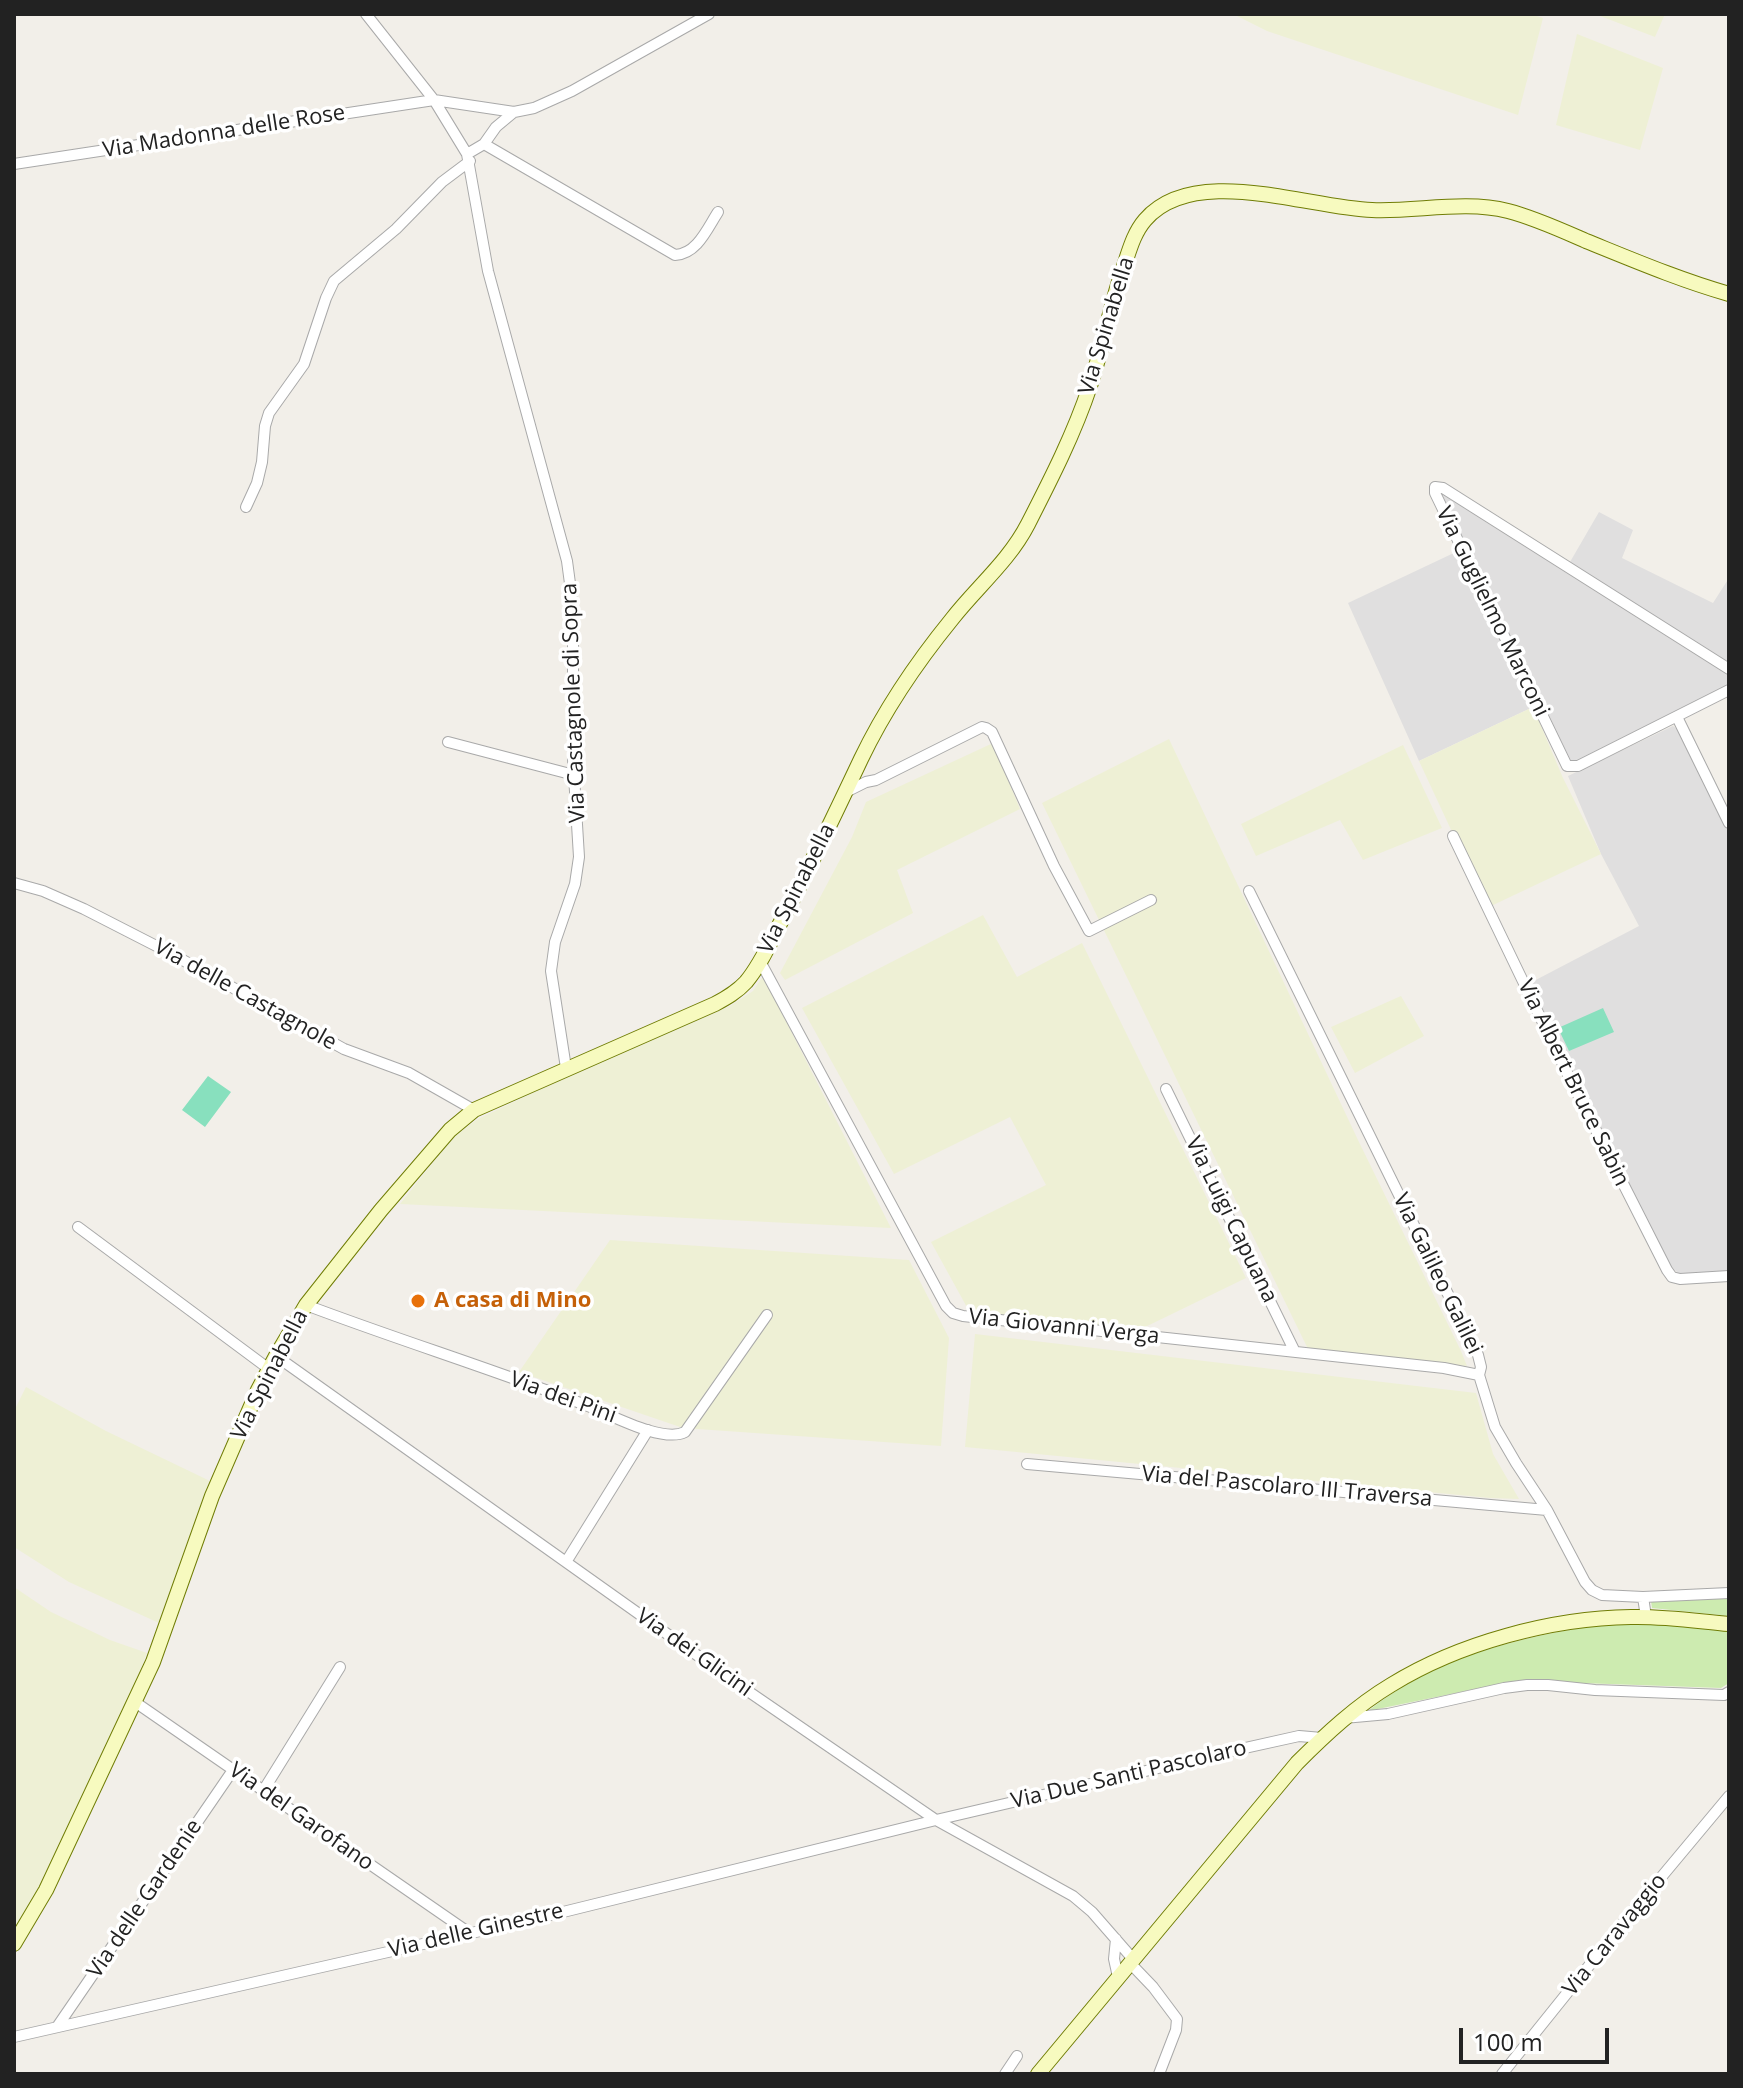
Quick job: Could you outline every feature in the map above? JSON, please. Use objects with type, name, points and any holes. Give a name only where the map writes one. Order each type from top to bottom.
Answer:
[{"type":"street","points":[[366,14],[434,100],[468,158]]},
{"type":"street","points":[[246,507],[257,483],[269,413],[304,364],[334,281],[396,229],[514,112],[534,108],[572,91],[709,14]]},
{"type":"street","name":"Via Madonna delle Rose","points":[[14,164],[434,100],[514,112]]},
{"type":"street","points":[[484,144],[675,255],[685,254],[696,246],[718,212]]},
{"type":"street","name":"Via Castagnole di Sopra","points":[[468,158],[488,271],[567,561],[572,595],[578,870],[556,936],[551,971],[566,1068]]},
{"type":"street","name":"Via Spinabella","points":[[14,1944],[46,1890],[135,1702],[160,1646],[212,1496],[272,1362],[306,1305],[381,1210],[450,1130],[474,1110],[723,999],[744,984],[760,961],[816,856],[870,741],[900,690],[951,619],[1007,558],[1026,528],[1077,424],[1101,351],[1113,298],[1133,239],[1146,219],[1169,202],[1189,195],[1218,192],[1277,196],[1366,210],[1499,209],[1729,294]]},
{"type":"street","name":"Via Guglielmo Marconi","points":[[1729,669],[1443,488],[1435,487],[1435,493],[1566,765],[1578,766],[1729,690]]},
{"type":"street","points":[[1677,717],[1729,823]]},
{"type":"street","points":[[846,792],[982,727],[986,728],[992,732],[1054,866],[1089,931],[1151,900]]},
{"type":"street","points":[[448,742],[574,775]]},
{"type":"street","name":"Via Albert Bruce Sabin","points":[[1453,836],[1571,1081],[1667,1270],[1672,1277],[1680,1279],[1729,1276]]},
{"type":"street","name":"Via delle Castagnole","points":[[14,883],[43,891],[84,909],[344,1049],[409,1073],[474,1110]]},
{"type":"street","name":"Via Galileo Galilei","points":[[1249,891],[1478,1355],[1479,1375],[1501,1438],[1547,1510],[1589,1588],[1606,1596],[1643,1597]]},
{"type":"street","name":"Via Giovanni Verga","points":[[760,961],[946,1306],[953,1313],[1444,1368],[1479,1375]]},
{"type":"street","name":"Via Luigi Capuana","points":[[1166,1089],[1295,1352]]},
{"type":"street","name":"Via dei Glicini","points":[[78,1227],[936,1820],[1073,1896],[1116,1939],[1177,2019],[1176,2030],[1159,2074]]},
{"type":"street","name":"Via dei Pini","points":[[306,1305],[565,1397],[648,1430],[673,1436],[685,1432],[767,1315]]},
{"type":"street","points":[[566,1562],[648,1430]]},
{"type":"street","name":"Via del Pascolaro III Traversa","points":[[1027,1464],[1547,1510]]},
{"type":"street","points":[[1646,1617],[1643,1597],[1729,1593]]},
{"type":"street","points":[[1038,2074],[1290,1771],[1344,1718],[1378,1693],[1411,1673],[1463,1651],[1571,1623],[1646,1617],[1729,1624]]},
{"type":"street","points":[[263,1791],[340,1667]]},
{"type":"street","points":[[1344,1718],[1400,1712],[1517,1686],[1548,1685],[1595,1690],[1726,1694],[1729,1708]]},
{"type":"street","name":"Via del Garofano","points":[[135,1702],[468,1932]]},
{"type":"street","name":"Via Due Santi Pascolaro","points":[[936,1820],[1284,1739],[1305,1735],[1322,1738]]},
{"type":"street","name":"Via delle Gardenie","points":[[57,2027],[233,1770]]},
{"type":"street","name":"Via Caravaggio","points":[[1502,2074],[1729,1796]]},
{"type":"street","name":"Via delle Ginestre","points":[[14,2037],[561,1912],[936,1820]]},
{"type":"street","points":[[1116,1939],[1114,1959],[1118,1977]]},
{"type":"street","points":[[1005,2074],[1017,2056]]},
{"type":"shaded area","points":[[1440,490],[1729,673],[1729,686],[1574,765],[1568,764],[1437,493]]},
{"type":"shaded area","points":[[1599,512],[1633,530],[1622,558],[1713,603],[1729,578],[1729,663],[1570,562]]},
{"type":"shaded area","points":[[1458,551],[1533,707],[1419,761],[1348,603]]},
{"type":"shaded area","points":[[1673,726],[1729,834],[1729,1272],[1679,1274],[1665,1261],[1530,983],[1639,926],[1601,854],[1568,776]]},
{"type":"green space","points":[[1233,14],[1531,14],[1543,18],[1518,115],[1267,31]]},
{"type":"green space","points":[[1595,14],[1665,14],[1655,37]]},
{"type":"green space","points":[[1577,34],[1663,68],[1640,150],[1556,125]]},
{"type":"green space","points":[[1533,707],[1563,778],[1601,854],[1491,906],[1419,761]]},
{"type":"green space","points":[[1169,739],[1467,1366],[1308,1349],[1042,803]]},
{"type":"green space","points":[[993,743],[1020,809],[897,870],[913,913],[785,980],[780,973],[852,837],[866,802]]},
{"type":"green space","points":[[1403,745],[1442,828],[1363,860],[1340,820],[1256,856],[1241,824]]},
{"type":"green space","points":[[983,915],[1017,977],[1082,943],[1246,1278],[1139,1330],[969,1311],[931,1242],[1046,1185],[1010,1117],[894,1174],[802,1008]]},
{"type":"green space","points":[[763,976],[891,1228],[400,1204],[454,1136],[478,1119],[568,1076],[730,1006],[753,991]]},
{"type":"green space","points":[[1401,996],[1424,1036],[1355,1073],[1331,1027]]},
{"type":"green space","points":[[1603,1008],[1614,1032],[1569,1051],[1558,1028]]},
{"type":"green space","points":[[208,1076],[231,1092],[205,1127],[182,1110]]},
{"type":"green space","points":[[610,1240],[909,1260],[949,1338],[941,1446],[683,1428],[519,1372]]},
{"type":"green space","points":[[975,1334],[1476,1393],[1493,1454],[1519,1499],[965,1447]]},
{"type":"green space","points":[[26,1387],[106,1431],[210,1481],[159,1623],[69,1582],[14,1547],[14,1411]]},
{"type":"green space","points":[[14,1587],[51,1612],[110,1640],[147,1653],[118,1728],[28,1910],[14,1932]]},
{"type":"green space","points":[[1729,1597],[1729,1616],[1652,1608],[1651,1601]]},
{"type":"green space","points":[[1621,1622],[1729,1629],[1729,1683],[1721,1688],[1525,1681],[1368,1711],[1426,1674],[1488,1649],[1554,1633]]},
{"type":"place","name":"A casa di Mino","points":[[418,1301]]}]
